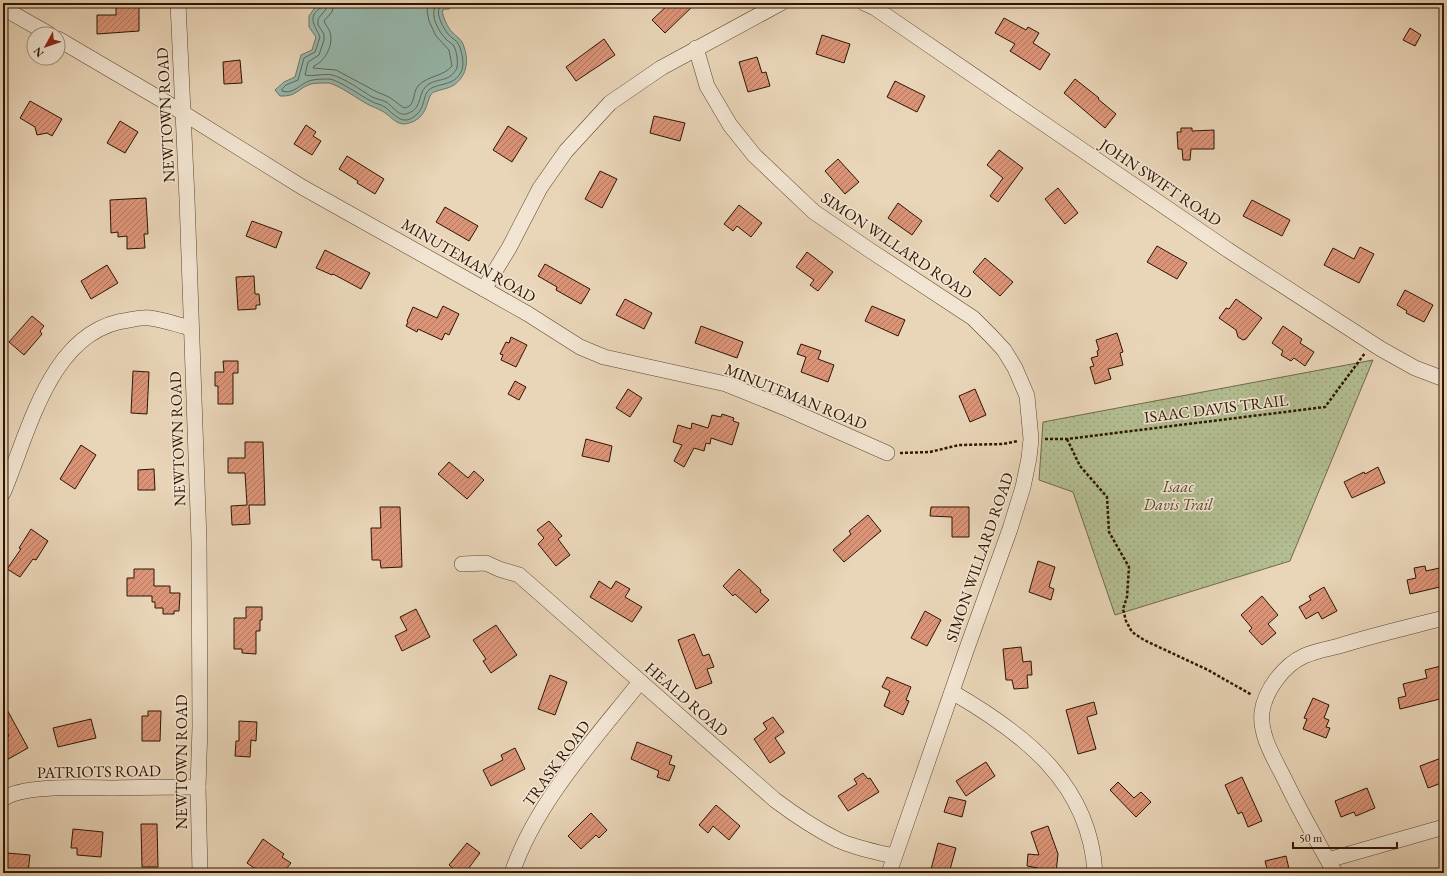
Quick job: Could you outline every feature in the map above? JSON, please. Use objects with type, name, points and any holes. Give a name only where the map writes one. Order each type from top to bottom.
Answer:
[{"type":"street","name":"NEWTOWN ROAD","points":[[178,3],[199,541],[200,727],[198,787],[200,873]]},
{"type":"street","points":[[484,289],[509,248],[540,188],[566,152],[610,103],[661,68],[781,3]]},
{"type":"street","name":"JOHN SWIFT ROAD","points":[[864,3],[875,8],[1228,250],[1274,278],[1331,317],[1373,344],[1415,368],[1444,379]]},
{"type":"street","points":[[3,8],[35,26]]},
{"type":"street","name":"MINUTEMAN ROAD","points":[[66,44],[183,113],[302,187],[528,314],[580,346],[604,357],[726,384],[790,410],[887,454]]},
{"type":"street","name":"SIMON WILLARD ROAD","points":[[696,48],[707,86],[730,125],[754,155],[814,212],[973,318],[1004,350],[1015,368],[1026,396],[1031,439],[1023,487],[889,873]]},
{"type":"street","points":[[3,493],[12,473],[26,431],[53,375],[75,346],[91,333],[115,322],[149,318],[191,328]]},
{"type":"street","name":"HEALD ROAD","points":[[462,564],[486,563],[519,575],[775,800],[802,820],[839,840],[875,852],[894,856]]},
{"type":"street","points":[[1444,618],[1364,638],[1304,656],[1291,665],[1276,679],[1266,695],[1262,712],[1263,727],[1268,744],[1300,812],[1331,867],[1444,827]]},
{"type":"street","name":"TRASK ROAD","points":[[512,873],[537,819],[556,789],[640,682]]},
{"type":"street","points":[[952,692],[1006,726],[1038,752],[1054,769],[1082,815],[1091,841],[1095,873]]},
{"type":"street","name":"PATRIOTS ROAD","points":[[3,799],[8,794],[56,788],[198,787]]},
{"type":"path","name":"ISAAC DAVIS TRAIL","points":[[887,454],[930,452],[959,445],[1003,444],[1031,439],[1067,439],[1325,407],[1373,344]]},
{"type":"path","points":[[1067,439],[1080,466],[1107,497],[1109,532],[1129,567],[1128,591],[1123,609],[1126,620],[1132,632],[1144,640],[1208,670],[1248,692],[1264,703]]},
{"type":"green space","name":"Isaac Davis Trail","points":[[1373,360],[1290,561],[1115,615],[1073,492],[1039,480],[1043,422]]},
{"type":"water","points":[[325,3],[448,3],[450,8],[442,11],[449,28],[462,42],[466,55],[465,72],[459,81],[454,85],[431,94],[422,115],[418,119],[407,124],[398,123],[384,112],[370,106],[329,83],[311,84],[294,94],[280,96],[275,90],[284,82],[295,77],[301,55],[312,50],[316,37],[309,27],[309,16],[316,6]]},
{"type":"building","points":[[670,3],[696,3],[665,33],[652,20]]},
{"type":"building","points":[[139,5],[139,31],[97,34],[97,15],[116,15],[116,6]]},
{"type":"building","points":[[1004,18],[1026,30],[1028,27],[1039,33],[1033,43],[1050,54],[1040,70],[1010,51],[1015,44],[995,33]]},
{"type":"building","points":[[1410,28],[1421,35],[1415,46],[1403,40]]},
{"type":"building","points":[[822,35],[850,44],[844,63],[816,54]]},
{"type":"building","points":[[604,39],[615,55],[576,81],[566,67]]},
{"type":"building","points":[[757,57],[762,73],[766,72],[770,86],[748,92],[739,62]]},
{"type":"building","points":[[240,60],[242,83],[224,84],[223,62]]},
{"type":"building","points":[[1075,79],[1116,114],[1105,128],[1064,93]]},
{"type":"building","points":[[895,81],[925,96],[917,112],[887,97]]},
{"type":"building","points":[[30,101],[62,119],[52,136],[47,133],[37,135],[35,127],[20,118]]},
{"type":"building","points":[[654,116],[685,123],[680,141],[650,133]]},
{"type":"building","points":[[120,121],[138,132],[125,153],[107,143]]},
{"type":"building","points":[[306,125],[316,132],[313,136],[321,141],[312,155],[294,144]]},
{"type":"building","points":[[508,126],[527,138],[512,162],[493,150]]},
{"type":"building","points":[[1181,128],[1192,128],[1192,131],[1214,130],[1214,149],[1191,149],[1190,160],[1183,160],[1182,149],[1178,149],[1177,132],[1181,132]]},
{"type":"building","points":[[999,150],[1023,168],[998,202],[990,196],[1003,178],[987,165]]},
{"type":"building","points":[[347,156],[384,179],[375,194],[357,183],[358,181],[339,169]]},
{"type":"building","points":[[838,159],[859,182],[845,194],[825,171]]},
{"type":"building","points":[[600,171],[617,179],[602,208],[585,199]]},
{"type":"building","points":[[1058,188],[1078,213],[1065,224],[1045,199]]},
{"type":"building","points":[[146,198],[148,234],[144,234],[145,248],[127,249],[127,236],[118,237],[118,232],[111,233],[110,200]]},
{"type":"building","points":[[1252,200],[1290,220],[1282,236],[1243,216]]},
{"type":"building","points":[[898,203],[922,221],[912,235],[888,218]]},
{"type":"building","points":[[739,205],[762,223],[751,237],[737,226],[733,231],[724,224]]},
{"type":"building","points":[[445,207],[478,226],[469,241],[436,222]]},
{"type":"building","points":[[252,221],[282,232],[276,248],[246,236]]},
{"type":"building","points":[[1157,246],[1187,263],[1177,279],[1147,262]]},
{"type":"building","points":[[1360,247],[1374,254],[1359,283],[1324,265],[1333,248],[1354,259]]},
{"type":"building","points":[[325,250],[370,273],[361,289],[333,274],[332,275],[316,268]]},
{"type":"building","points":[[807,252],[833,272],[818,291],[810,285],[814,280],[796,267]]},
{"type":"building","points":[[985,258],[1013,282],[1000,296],[973,272]]},
{"type":"building","points":[[545,264],[590,289],[581,304],[556,290],[557,287],[538,276]]},
{"type":"building","points":[[107,265],[118,283],[91,299],[81,281]]},
{"type":"building","points":[[254,276],[255,294],[259,294],[260,305],[256,305],[256,309],[238,310],[236,277]]},
{"type":"building","points":[[1405,290],[1433,305],[1424,322],[1406,313],[1407,311],[1397,305]]},
{"type":"building","points":[[625,299],[652,313],[644,329],[616,315]]},
{"type":"building","points":[[1236,299],[1262,318],[1246,339],[1243,340],[1238,337],[1236,330],[1219,318],[1226,308],[1229,309]]},
{"type":"building","points":[[443,306],[459,314],[449,335],[445,333],[442,340],[418,329],[417,332],[406,326],[413,307],[437,318]]},
{"type":"building","points":[[872,306],[905,320],[898,336],[865,321]]},
{"type":"building","points":[[32,316],[44,326],[40,331],[42,334],[24,355],[9,342]]},
{"type":"building","points":[[701,326],[743,342],[737,358],[695,343]]},
{"type":"building","points":[[1283,326],[1302,339],[1300,343],[1314,352],[1305,366],[1294,358],[1291,361],[1281,355],[1283,351],[1272,343]]},
{"type":"building","points":[[1117,333],[1123,352],[1120,353],[1123,365],[1108,369],[1111,379],[1095,384],[1090,367],[1094,366],[1091,358],[1098,356],[1097,351],[1099,350],[1096,340]]},
{"type":"building","points":[[511,337],[527,345],[516,367],[501,360],[503,355],[500,354],[506,342],[509,343]]},
{"type":"building","points":[[801,344],[821,351],[818,359],[834,365],[828,382],[801,372],[806,357],[797,354]]},
{"type":"building","points":[[223,361],[238,361],[238,373],[233,373],[233,404],[218,404],[218,386],[215,386],[215,372],[224,372]]},
{"type":"building","points":[[133,371],[149,372],[147,414],[131,413]]},
{"type":"building","points":[[515,381],[526,387],[519,400],[508,394]]},
{"type":"building","points":[[628,389],[642,398],[630,417],[616,408]]},
{"type":"building","points":[[975,389],[986,415],[970,422],[959,396]]},
{"type":"building","points":[[722,414],[734,418],[733,421],[739,423],[732,445],[711,438],[710,444],[706,443],[704,451],[694,448],[684,467],[674,461],[682,445],[673,442],[678,425],[691,429],[692,423],[708,428],[712,415],[721,417]]},
{"type":"building","points":[[586,439],[612,446],[609,462],[582,456]]},
{"type":"building","points":[[245,442],[263,442],[265,505],[249,505],[250,524],[232,525],[231,506],[247,505],[245,473],[228,473],[228,458],[245,458]]},
{"type":"building","points":[[81,445],[96,455],[75,489],[60,479]]},
{"type":"building","points":[[449,462],[468,478],[474,471],[484,480],[467,499],[438,474]]},
{"type":"building","points":[[1378,467],[1385,483],[1352,498],[1344,482]]},
{"type":"building","points":[[154,469],[155,490],[138,490],[138,470]]},
{"type":"building","points":[[380,507],[400,507],[402,567],[381,568],[380,560],[372,560],[371,528],[381,528]]},
{"type":"building","points":[[931,507],[969,507],[969,537],[952,537],[952,517],[930,516]]},
{"type":"building","points":[[868,515],[881,531],[844,562],[833,550],[851,534],[849,531]]},
{"type":"building","points":[[549,521],[562,536],[558,539],[570,555],[556,566],[538,544],[544,538],[537,530]]},
{"type":"building","points":[[31,529],[48,541],[36,560],[33,559],[20,577],[7,569],[21,549],[19,548]]},
{"type":"building","points":[[1038,561],[1055,567],[1049,587],[1054,589],[1051,600],[1029,592]]},
{"type":"building","points":[[1425,566],[1426,571],[1444,567],[1444,586],[1410,594],[1407,580],[1416,578],[1414,568]]},
{"type":"building","points":[[134,569],[154,569],[154,586],[170,586],[170,593],[180,593],[179,611],[174,611],[174,614],[163,614],[163,608],[155,608],[155,602],[152,602],[152,596],[127,596],[127,578],[134,578]]},
{"type":"building","points":[[739,569],[761,590],[760,592],[769,600],[756,613],[735,594],[733,596],[723,586]]},
{"type":"building","points":[[599,581],[611,589],[616,581],[630,589],[625,597],[642,607],[632,622],[590,597]]},
{"type":"building","points":[[1324,587],[1337,611],[1322,619],[1318,612],[1306,619],[1299,607],[1311,600],[1309,596]]},
{"type":"building","points":[[1262,596],[1278,615],[1268,624],[1276,633],[1262,645],[1249,631],[1252,628],[1241,615]]},
{"type":"building","points":[[246,607],[262,607],[260,631],[256,631],[256,654],[242,653],[242,649],[234,649],[234,618],[246,618]]},
{"type":"building","points":[[416,609],[430,637],[402,651],[395,636],[407,630],[400,617]]},
{"type":"building","points":[[925,611],[941,620],[927,646],[911,638]]},
{"type":"building","points":[[496,625],[517,655],[491,673],[483,661],[486,659],[473,640]]},
{"type":"building","points":[[694,634],[703,656],[709,654],[714,667],[707,669],[712,683],[696,689],[678,640]]},
{"type":"building","points":[[1021,647],[1023,662],[1031,661],[1032,675],[1027,675],[1028,688],[1014,689],[1012,680],[1006,680],[1003,649]]},
{"type":"building","points":[[1441,666],[1444,677],[1444,698],[1400,709],[1398,698],[1406,696],[1403,684],[1427,678],[1425,670]]},
{"type":"building","points":[[550,675],[567,682],[555,715],[538,709]]},
{"type":"building","points":[[887,677],[911,687],[906,700],[909,701],[903,715],[884,706],[890,691],[882,687]]},
{"type":"building","points":[[1313,698],[1329,705],[1324,718],[1329,720],[1326,727],[1330,728],[1326,738],[1303,729],[1307,719],[1304,718]]},
{"type":"building","points":[[1094,702],[1097,714],[1087,717],[1096,749],[1078,754],[1066,710]]},
{"type":"building","points":[[5,706],[28,748],[3,762],[3,739],[9,736],[3,725],[3,707]]},
{"type":"building","points":[[148,711],[161,711],[160,741],[142,741],[142,716],[148,716]]},
{"type":"building","points":[[773,717],[784,732],[775,738],[785,753],[770,763],[754,739],[767,729],[763,723]]},
{"type":"building","points":[[91,719],[96,738],[58,747],[53,728]]},
{"type":"building","points":[[239,721],[257,722],[256,741],[251,740],[250,757],[235,756],[236,741],[239,741]]},
{"type":"building","points":[[637,742],[672,756],[669,764],[675,766],[669,781],[657,777],[659,771],[631,759]]},
{"type":"building","points":[[515,748],[525,769],[491,786],[483,770],[503,760],[501,755]]},
{"type":"building","points":[[1444,757],[1444,782],[1428,788],[1420,766]]},
{"type":"building","points":[[986,762],[995,776],[966,796],[956,781]]},
{"type":"building","points":[[863,773],[868,779],[870,778],[879,792],[848,811],[838,796],[857,784],[854,779]]},
{"type":"building","points":[[1242,777],[1262,821],[1248,827],[1242,812],[1238,814],[1225,785]]},
{"type":"building","points":[[1118,782],[1134,798],[1141,792],[1151,802],[1136,817],[1110,790]]},
{"type":"building","points":[[1367,788],[1375,808],[1356,816],[1354,812],[1341,817],[1335,801]]},
{"type":"building","points":[[949,797],[966,801],[962,817],[944,812]]},
{"type":"building","points":[[716,805],[740,826],[729,840],[713,826],[708,833],[699,825]]},
{"type":"building","points":[[591,813],[607,830],[599,838],[596,835],[581,849],[568,836]]},
{"type":"building","points":[[141,824],[157,824],[158,867],[142,867]]},
{"type":"building","points":[[1048,826],[1058,854],[1056,873],[1037,873],[1038,868],[1027,866],[1028,854],[1039,855],[1031,832]]},
{"type":"building","points":[[73,829],[103,832],[101,857],[77,855],[77,848],[71,848]]},
{"type":"building","points":[[263,839],[284,854],[282,857],[291,863],[283,873],[261,873],[247,863]]},
{"type":"building","points":[[467,843],[480,853],[465,873],[459,873],[449,865]]},
{"type":"building","points":[[938,843],[956,848],[949,873],[930,873]]},
{"type":"building","points":[[7,853],[30,855],[28,873],[4,873],[3,856],[6,857]]},
{"type":"building","points":[[1286,856],[1290,873],[1268,873],[1265,861]]}]
